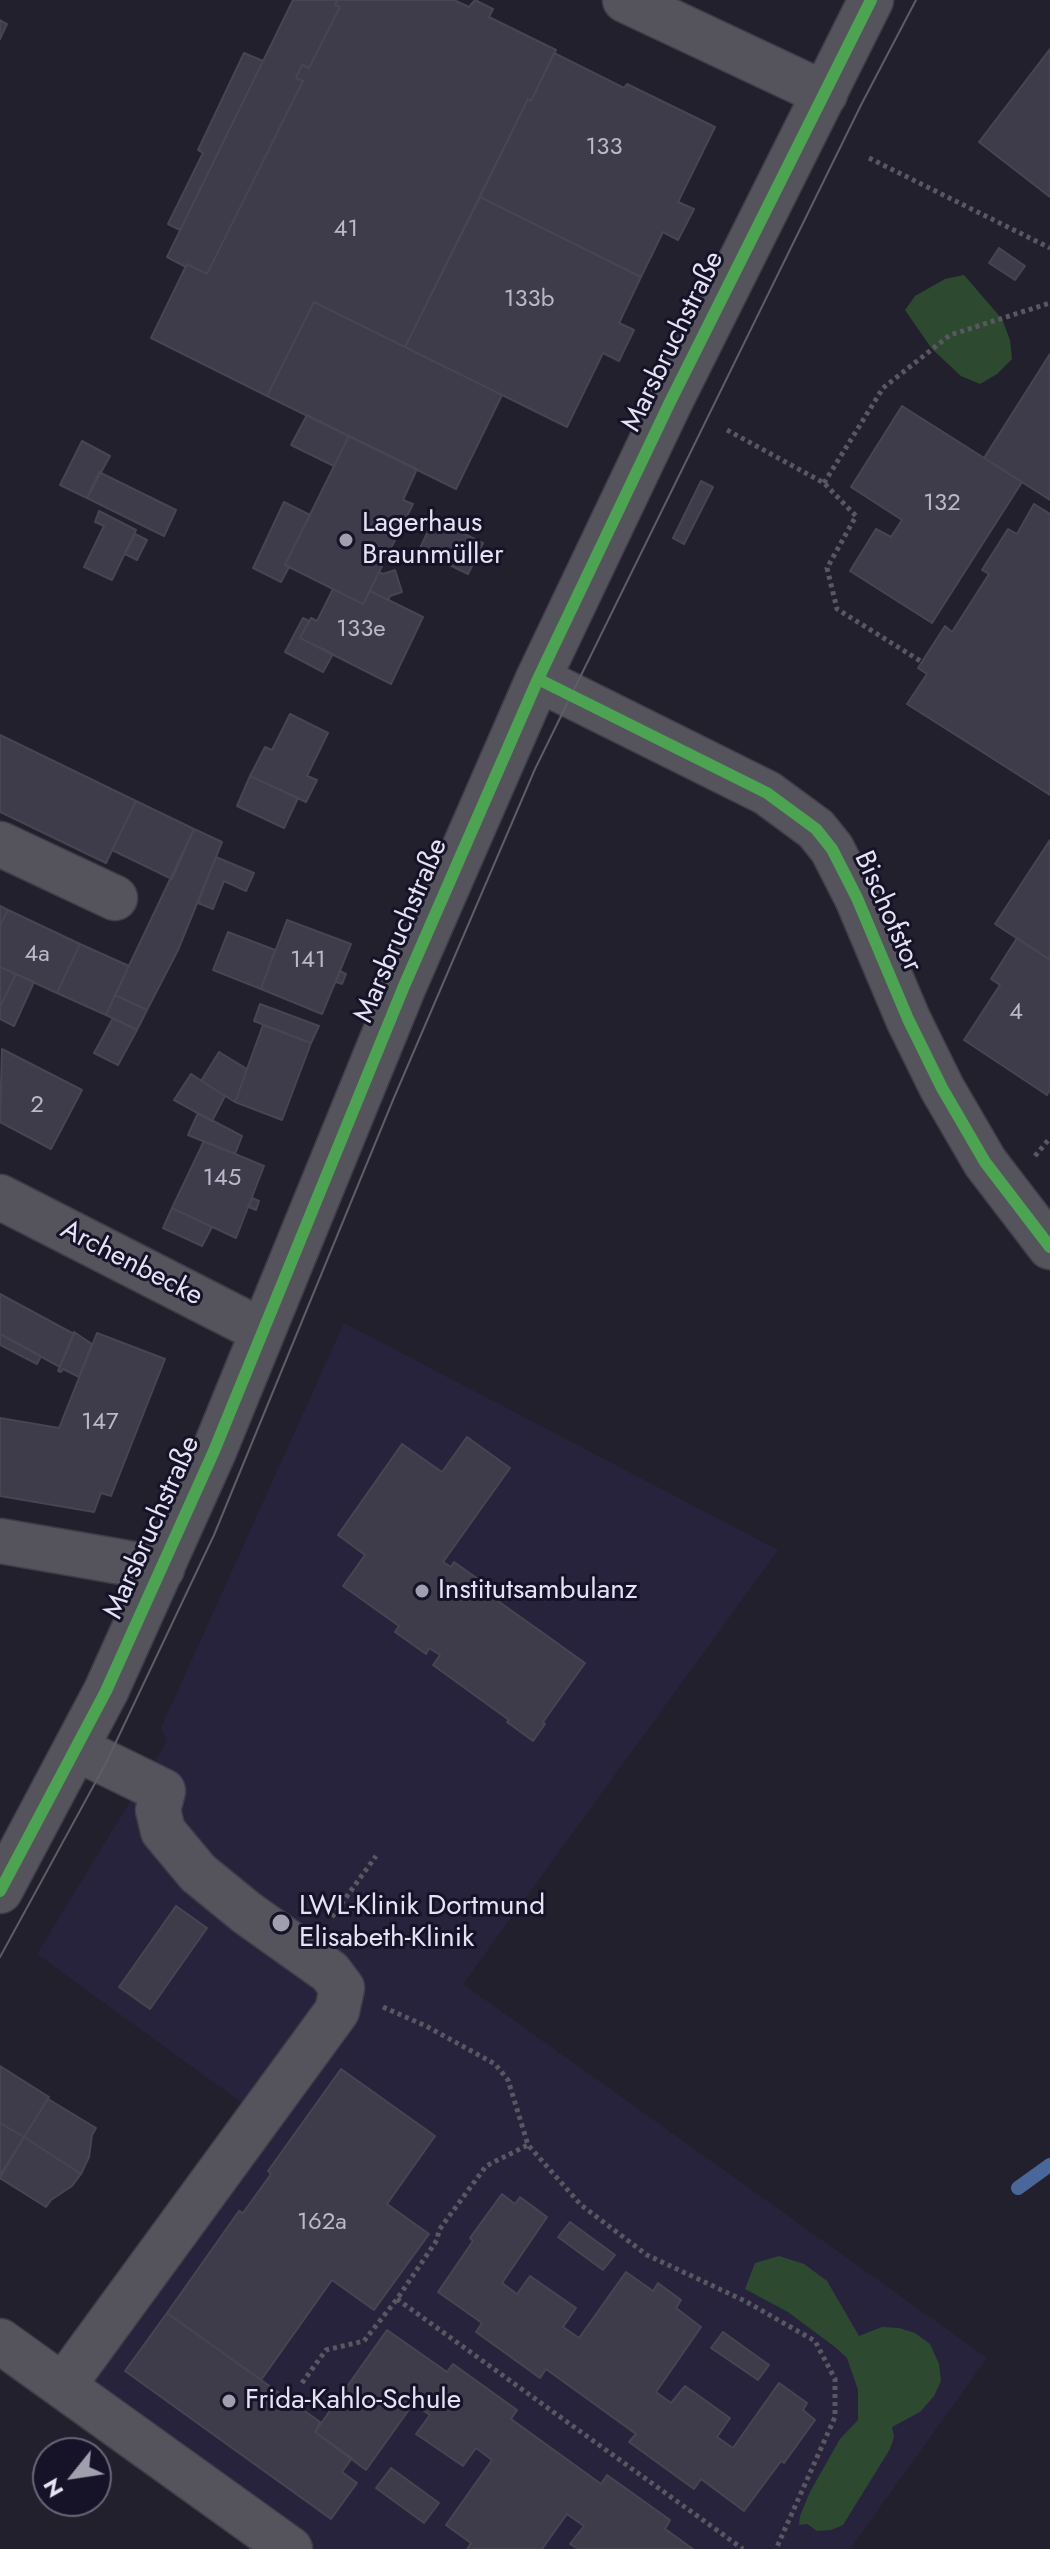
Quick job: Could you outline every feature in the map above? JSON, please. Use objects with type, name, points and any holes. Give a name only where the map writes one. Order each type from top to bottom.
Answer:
[{"type":"street","points":[[625,0],[825,94]]},
{"type":"street","name":"Marsbruchstraße","points":[[0,1891],[77,1749],[162,1569],[214,1451],[404,986],[538,679],[670,402],[871,0]]},
{"type":"street","name":"Bischofstor","points":[[538,679],[767,793],[816,829],[832,849],[857,898],[908,1019],[942,1088],[985,1162],[1050,1247]]},
{"type":"street","points":[[0,844],[115,898]]},
{"type":"street","name":"Archenbecke","points":[[0,1197],[262,1331]]},
{"type":"street","points":[[0,1541],[162,1569]]},
{"type":"street","points":[[63,2386],[337,2011],[342,1988],[330,1972],[247,1913],[198,1873],[163,1831],[158,1810],[163,1791],[77,1749]]},
{"type":"street","points":[[0,2341],[290,2549]]},
{"type":"path","points":[[869,158],[1050,248]]},
{"type":"path","points":[[824,483],[883,388],[950,335],[1050,303]]},
{"type":"path","points":[[727,430],[824,483],[856,516],[827,568],[837,609],[922,662]]},
{"type":"path","points":[[306,1954],[376,1856]]},
{"type":"path","points":[[342,1988],[426,2026],[495,2064],[508,2080],[528,2145],[581,2205],[647,2255],[745,2301],[815,2341],[835,2379],[835,2417],[776,2549]]},
{"type":"path","points":[[302,2383],[326,2350],[364,2341],[397,2299],[437,2240],[439,2230],[486,2166],[528,2145]]},
{"type":"path","points":[[397,2299],[743,2549]]},
{"type":"shaded area","name":"LWL-Klinik Dortmund Elisabeth-Klinik","points":[[344,1323],[778,1550],[463,1984],[987,2358],[850,2549],[312,2549],[53,2365],[242,2103],[37,1954],[167,1741],[161,1728]]},
{"type":"green space","points":[[964,275],[1002,319],[1010,340],[1012,359],[997,374],[980,384],[961,376],[932,349],[905,310],[915,296],[945,279]]},
{"type":"green space","points":[[779,2256],[804,2264],[827,2281],[859,2336],[882,2327],[915,2333],[930,2344],[939,2364],[941,2381],[934,2396],[920,2412],[892,2427],[894,2437],[890,2449],[843,2525],[831,2530],[817,2531],[807,2524],[799,2525],[800,2516],[840,2439],[858,2420],[858,2390],[847,2358],[835,2347],[788,2312],[745,2289],[755,2263]]},
{"type":"building","points":[[293,0],[338,0],[335,5],[340,7],[309,68],[302,65],[296,78],[303,81],[207,274],[187,264],[186,267],[167,257]]},
{"type":"building","points":[[338,0],[454,0],[469,7],[475,0],[493,9],[489,17],[556,50],[531,101],[528,99],[405,347],[314,302],[267,396],[151,338],[187,264],[207,274],[303,81],[296,78],[302,65],[309,68],[340,7],[335,5]]},
{"type":"building","points":[[0,20],[7,24],[0,39]]},
{"type":"building","points":[[1050,49],[1050,197],[979,142]]},
{"type":"building","points":[[244,53],[263,61],[180,230],[168,224],[203,153],[198,150]]},
{"type":"building","points":[[554,53],[624,88],[627,84],[715,127],[678,202],[694,209],[678,240],[663,232],[641,277],[480,197]]},
{"type":"building","points":[[480,197],[641,277],[619,323],[634,330],[619,361],[603,353],[567,427],[405,347]]},
{"type":"building","points":[[999,248],[1025,266],[1015,280],[989,263]]},
{"type":"building","points":[[314,302],[502,395],[456,489],[267,396]]},
{"type":"building","points":[[1050,354],[1050,500],[984,458]]},
{"type":"building","points":[[902,406],[1022,482],[932,623],[850,571],[876,529],[891,537],[902,520],[851,487]]},
{"type":"building","points":[[307,415],[349,436],[334,466],[291,445]]},
{"type":"building","name":"Lagerhaus Braunmüller","points":[[349,436],[417,469],[403,500],[413,504],[363,604],[285,565]]},
{"type":"building","points":[[82,441],[110,456],[87,498],[60,485]]},
{"type":"building","points":[[99,472],[176,510],[164,536],[87,498]]},
{"type":"building","points":[[701,481],[713,487],[684,544],[673,538]]},
{"type":"building","points":[[284,502],[310,515],[285,565],[289,567],[281,582],[253,568]]},
{"type":"building","points":[[1034,504],[1050,514],[1050,795],[907,704],[927,674],[918,668],[945,626],[952,632],[989,574],[982,570],[1008,529],[1017,534]]},
{"type":"building","points":[[99,511],[136,530],[112,580],[84,567],[104,526],[95,522]]},
{"type":"building","points":[[434,519],[483,543],[468,574],[419,550]]},
{"type":"building","points":[[135,534],[147,540],[137,560],[125,554]]},
{"type":"building","points":[[395,570],[402,592],[390,596],[388,600],[370,591],[379,572],[383,574]]},
{"type":"building","points":[[333,589],[363,604],[370,591],[423,617],[391,684],[300,638],[311,618],[317,621]]},
{"type":"building","points":[[303,618],[309,621],[300,638],[333,654],[323,672],[285,652]]},
{"type":"building","points":[[290,714],[328,733],[307,776],[317,780],[306,802],[250,776],[265,747],[272,750]]},
{"type":"building","points":[[0,735],[136,801],[106,863],[0,812]]},
{"type":"building","points":[[250,776],[298,798],[284,828],[237,806]]},
{"type":"building","points":[[136,801],[194,829],[172,879],[112,850]]},
{"type":"building","points":[[194,829],[222,842],[178,950],[147,1010],[115,995]]},
{"type":"building","points":[[1050,840],[1050,960],[995,924]]},
{"type":"building","points":[[216,857],[254,873],[246,891],[224,881],[213,909],[198,903]]},
{"type":"building","points":[[0,906],[8,910],[0,926]]},
{"type":"building","points":[[8,910],[80,944],[57,993],[0,967],[0,926]]},
{"type":"building","points":[[287,920],[351,944],[322,1014],[261,989]]},
{"type":"building","points":[[228,932],[275,950],[261,989],[213,970]]},
{"type":"building","points":[[1017,938],[1050,960],[1050,1090],[1047,1095],[964,1040],[1000,985],[991,979]]},
{"type":"building","points":[[80,944],[129,966],[106,1015],[57,993]]},
{"type":"building","points":[[0,967],[16,974],[0,1007]]},
{"type":"building","points":[[340,971],[346,974],[342,984],[336,982]]},
{"type":"building","points":[[16,974],[34,982],[14,1026],[0,1019],[0,1007]]},
{"type":"building","points":[[115,995],[147,1010],[137,1030],[106,1015]]},
{"type":"building","points":[[260,1004],[319,1026],[311,1043],[254,1021]]},
{"type":"building","points":[[113,1018],[137,1030],[118,1065],[94,1053]]},
{"type":"building","points":[[263,1025],[311,1043],[282,1120],[235,1102]]},
{"type":"building","points":[[2,1049],[82,1090],[51,1149],[0,1122]]},
{"type":"building","points":[[219,1052],[247,1069],[235,1102],[201,1081]]},
{"type":"building","points":[[191,1074],[225,1096],[212,1121],[174,1100]]},
{"type":"building","points":[[198,1113],[242,1136],[235,1154],[188,1135]]},
{"type":"building","points":[[204,1141],[264,1166],[236,1238],[172,1208]]},
{"type":"building","points":[[252,1198],[259,1201],[256,1210],[249,1207]]},
{"type":"building","points":[[172,1208],[212,1227],[202,1246],[163,1228]]},
{"type":"building","points":[[0,1294],[74,1334],[60,1367],[0,1334]]},
{"type":"building","points":[[74,1332],[92,1344],[79,1377],[63,1369],[58,1371]]},
{"type":"building","points":[[97,1333],[165,1359],[111,1496],[101,1493],[94,1512],[0,1496],[0,1418],[59,1428]]},
{"type":"building","points":[[0,1334],[41,1356],[37,1364],[0,1345]]},
{"type":"building","name":"Institutsambulanz","points":[[467,1437],[510,1468],[443,1562],[451,1567],[454,1562],[502,1596],[498,1601],[585,1663],[533,1741],[433,1665],[440,1655],[429,1648],[426,1654],[395,1632],[399,1626],[343,1586],[365,1555],[338,1535],[402,1444],[442,1472]]},
{"type":"building","points":[[176,1906],[207,1928],[150,2009],[119,1987]]},
{"type":"building","points":[[0,2066],[49,2097],[24,2137],[0,2123]]},
{"type":"building","points":[[341,2069],[435,2136],[387,2204],[429,2234],[374,2310],[332,2280],[261,2380],[167,2313],[239,2211],[243,2213],[271,2174],[268,2171]]},
{"type":"building","points":[[48,2099],[96,2128],[81,2174],[24,2137]]},
{"type":"building","points":[[0,2123],[24,2137],[0,2175]]},
{"type":"building","points":[[24,2137],[81,2174],[72,2186],[46,2207],[0,2178]]},
{"type":"building","points":[[502,2194],[515,2204],[520,2197],[547,2217],[502,2283],[517,2294],[530,2276],[576,2308],[563,2327],[579,2338],[626,2272],[653,2291],[658,2283],[681,2300],[676,2308],[701,2327],[656,2392],[671,2403],[685,2386],[730,2418],[717,2437],[733,2448],[779,2383],[807,2403],[803,2410],[815,2420],[744,2511],[701,2479],[694,2489],[629,2442],[636,2434],[546,2369],[540,2378],[476,2332],[482,2323],[438,2292],[473,2241],[470,2238]]},
{"type":"building","points":[[570,2222],[615,2255],[603,2270],[558,2237]]},
{"type":"building","name":"Frida-Kahlo-Schule","points":[[167,2313],[320,2422],[315,2432],[352,2458],[342,2472],[357,2483],[331,2519],[125,2371]]},
{"type":"building","points":[[387,2330],[447,2372],[453,2364],[517,2410],[511,2419],[601,2484],[607,2475],[670,2520],[665,2529],[693,2549],[578,2549],[570,2544],[584,2526],[567,2514],[542,2549],[467,2549],[471,2543],[446,2525],[492,2460],[476,2448],[463,2466],[416,2434],[430,2415],[413,2404],[366,2470],[315,2432]]},
{"type":"building","points":[[723,2332],[769,2365],[758,2380],[711,2348]]},
{"type":"building","points":[[391,2468],[439,2503],[424,2523],[376,2488]]},
{"type":"waterway","name":"Archenbecke","points":[[1018,2188],[1050,2165]]},
{"type":"tram line","points":[[0,1957],[106,1763],[214,1535],[393,1100],[535,769],[861,105],[916,0]]},
{"type":"cycle path","points":[[0,1891],[106,1691],[214,1451],[404,986],[538,679],[670,402],[871,0]]},
{"type":"cycle path","points":[[538,679],[767,793],[816,829],[832,849],[857,898],[908,1019],[942,1088],[985,1162],[1050,1247]]},
{"type":"place","name":"Lagerhaus Braunmüller","points":[[346,540]]},
{"type":"place","name":"Institutsambulanz","points":[[422,1591]]},
{"type":"place","name":"LWL-Klinik Dortmund Elisabeth-Klinik","points":[[281,1923]]},
{"type":"place","name":"Frida-Kahlo-Schule","points":[[229,2401]]}]
